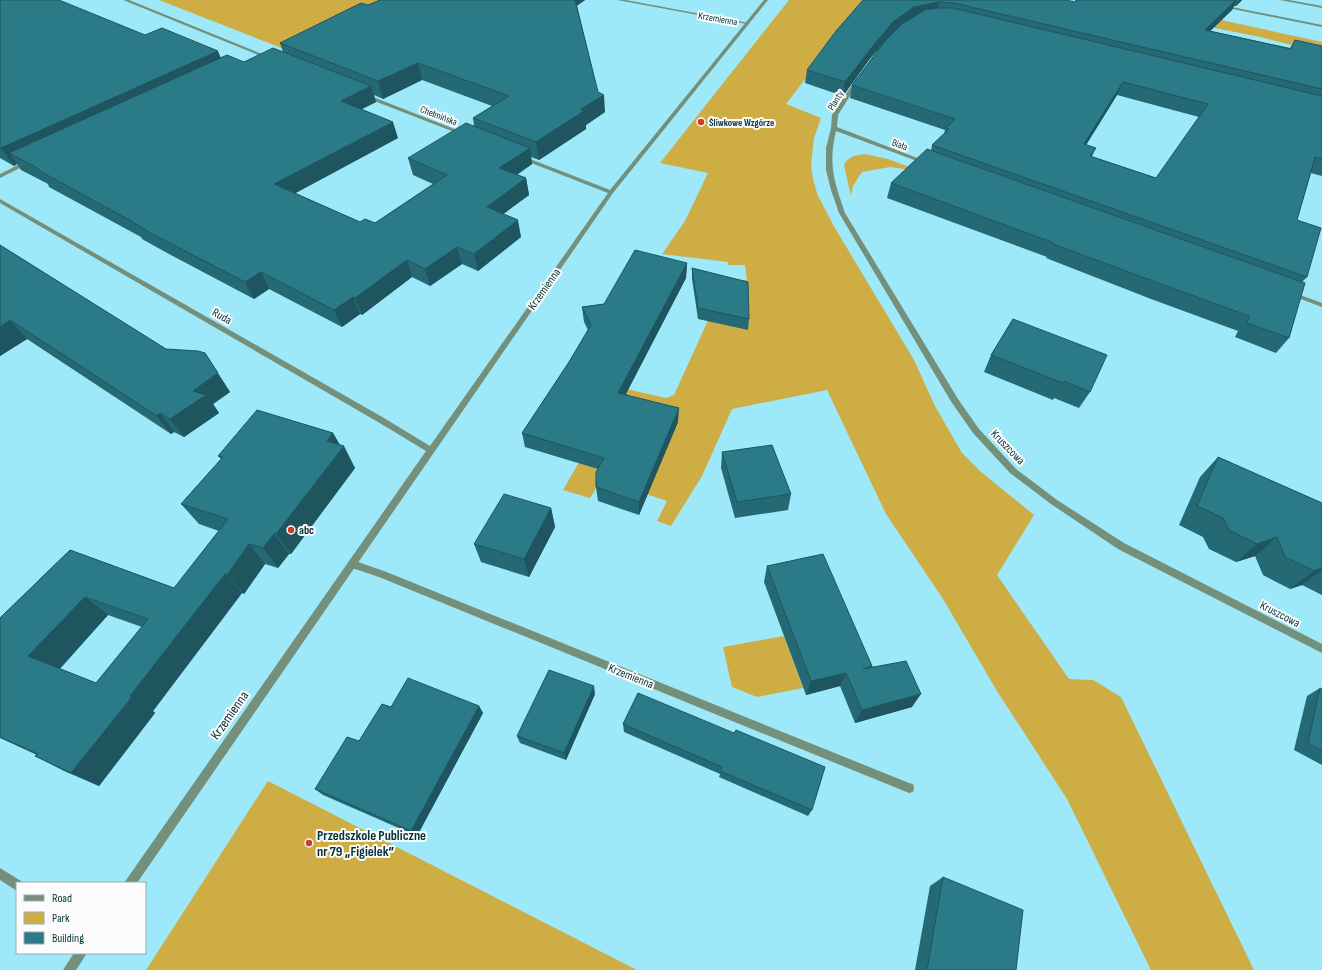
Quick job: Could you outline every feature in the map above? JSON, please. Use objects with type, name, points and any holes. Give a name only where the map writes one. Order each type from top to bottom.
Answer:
[{"type":"street","points":[[125,0],[279,62]]},
{"type":"street","name":"Krzemienna","points":[[619,0],[747,23]]},
{"type":"street","name":"Krzemienna","points":[[131,882],[612,192],[709,69],[766,0]]},
{"type":"street","points":[[1282,0],[1322,7]]},
{"type":"street","points":[[1218,5],[1322,26]]},
{"type":"street","points":[[255,57],[274,52]]},
{"type":"street","name":"Planty","points":[[834,128],[836,112],[859,80]]},
{"type":"street","name":"Chełmińska","points":[[358,93],[470,137]]},
{"type":"street","name":"Biała","points":[[834,128],[935,166]]},
{"type":"street","name":"Kruszcowa","points":[[834,128],[829,148],[829,170],[842,213],[955,401],[976,431],[1013,471],[1054,502],[1121,546],[1322,649]]},
{"type":"street","points":[[520,157],[612,192]]},
{"type":"street","points":[[0,176],[36,159]]},
{"type":"street","name":"Ruda","points":[[0,202],[367,412],[432,451]]},
{"type":"street","points":[[1285,292],[1322,305]]},
{"type":"street","name":"Krzemienna","points":[[352,564],[382,574],[909,788]]},
{"type":"street","points":[[0,874],[16,884]]},
{"type":"street","points":[[69,970],[80,954]]},
{"type":"green space","points":[[159,0],[387,0],[284,49]]},
{"type":"green space","points":[[789,0],[866,0],[786,104],[821,118],[814,138],[811,166],[818,196],[835,228],[914,360],[935,406],[962,453],[980,471],[1034,515],[997,575],[1069,679],[1093,680],[1121,697],[1254,970],[1151,970],[1067,799],[997,691],[943,599],[886,514],[827,390],[732,409],[702,476],[671,526],[657,521],[667,501],[602,479],[590,498],[563,490],[622,388],[666,398],[674,395],[715,305],[737,280],[747,280],[745,265],[728,265],[728,262],[662,254],[685,221],[708,173],[660,163]]},
{"type":"green space","points":[[1130,0],[1322,42],[1322,53],[1260,37],[1195,24]]},
{"type":"green space","points":[[865,154],[888,159],[974,191],[904,169],[890,167],[862,172],[853,186],[851,196],[844,165],[850,158]]},
{"type":"green space","points":[[784,636],[803,688],[757,697],[732,687],[723,647]]},
{"type":"green space","name":"Przedszkole Publiczne nr 79 „Figielek”","points":[[268,781],[637,970],[146,970]]},
{"type":"building","points":[[0,0],[59,0],[145,35],[162,28],[218,51],[1,148]]},
{"type":"building","points":[[380,0],[575,0],[598,92],[604,95],[581,109],[584,111],[536,142],[473,118],[509,96],[418,63],[378,81],[280,43],[361,3],[368,5]]},
{"type":"building","points":[[863,0],[1066,0],[1075,2],[1076,0],[1236,0],[1205,30],[1291,49],[1295,40],[1322,46],[1322,89],[954,3],[939,2],[914,7],[893,22],[845,82],[807,70],[836,31]]},
{"type":"building","points":[[953,8],[1322,96],[1322,159],[1315,157],[1297,220],[1321,228],[1307,277],[932,145],[949,129],[946,128],[955,119],[852,85],[885,41],[902,24],[925,10]],"holes":[[[1123,82],[1208,104],[1156,178],[1090,156],[1096,148],[1084,144]]]},
{"type":"building","points":[[273,48],[371,86],[341,101],[393,122],[274,184],[360,222],[365,219],[375,223],[447,175],[408,158],[466,123],[530,148],[499,168],[526,178],[487,207],[518,220],[474,254],[457,247],[425,269],[407,260],[355,298],[353,297],[334,310],[261,272],[245,282],[158,237],[9,153],[227,55],[244,62]]},
{"type":"building","points":[[927,149],[1305,283],[1289,338],[1247,323],[1249,316],[891,183]]},
{"type":"building","points":[[0,245],[166,349],[198,351],[205,353],[218,373],[193,391],[206,395],[170,419],[160,413],[157,416],[10,320],[0,327]]},
{"type":"building","points":[[635,250],[687,263],[618,393],[679,408],[639,502],[596,487],[596,472],[604,458],[522,433],[569,362],[591,325],[582,307],[604,304]]},
{"type":"building","points":[[692,268],[748,282],[749,319],[698,308]]},
{"type":"building","points":[[1013,319],[1107,355],[1090,392],[1064,381],[1063,383],[991,355]]},
{"type":"building","points":[[257,410],[333,433],[327,441],[344,446],[276,534],[274,534],[263,548],[249,544],[227,575],[225,574],[130,696],[132,697],[71,773],[35,756],[38,754],[0,737],[0,618],[70,550],[174,588],[228,519],[181,504],[223,457],[218,456]],"holes":[[[85,597],[148,619],[96,683],[28,656]]]},
{"type":"building","points":[[772,445],[791,494],[737,502],[722,452]]},
{"type":"building","points":[[1218,457],[1322,503],[1322,568],[1314,571],[1285,557],[1277,537],[1257,544],[1229,530],[1223,518],[1197,506]]},
{"type":"building","points":[[504,494],[551,508],[524,559],[474,544]]},
{"type":"building","points":[[823,554],[872,666],[863,669],[906,661],[921,694],[862,710],[846,673],[811,681],[767,566]]},
{"type":"building","points":[[549,670],[594,686],[564,753],[517,736]]},
{"type":"building","points":[[408,678],[479,706],[411,831],[315,789],[347,737],[359,741],[382,704],[391,707]]},
{"type":"building","points":[[1320,688],[1322,689],[1322,751],[1308,743]]},
{"type":"building","points":[[638,693],[734,733],[736,730],[825,767],[812,810],[720,771],[722,767],[623,724]]},
{"type":"building","points":[[943,877],[1023,910],[1016,970],[927,970]]},
{"type":"place","name":"Śliwkowe Wzgórze","points":[[701,122]]},
{"type":"place","name":"abc","points":[[291,530]]},
{"type":"place","name":"Przedszkole Publiczne nr 79 „Figielek”","points":[[309,843]]}]
